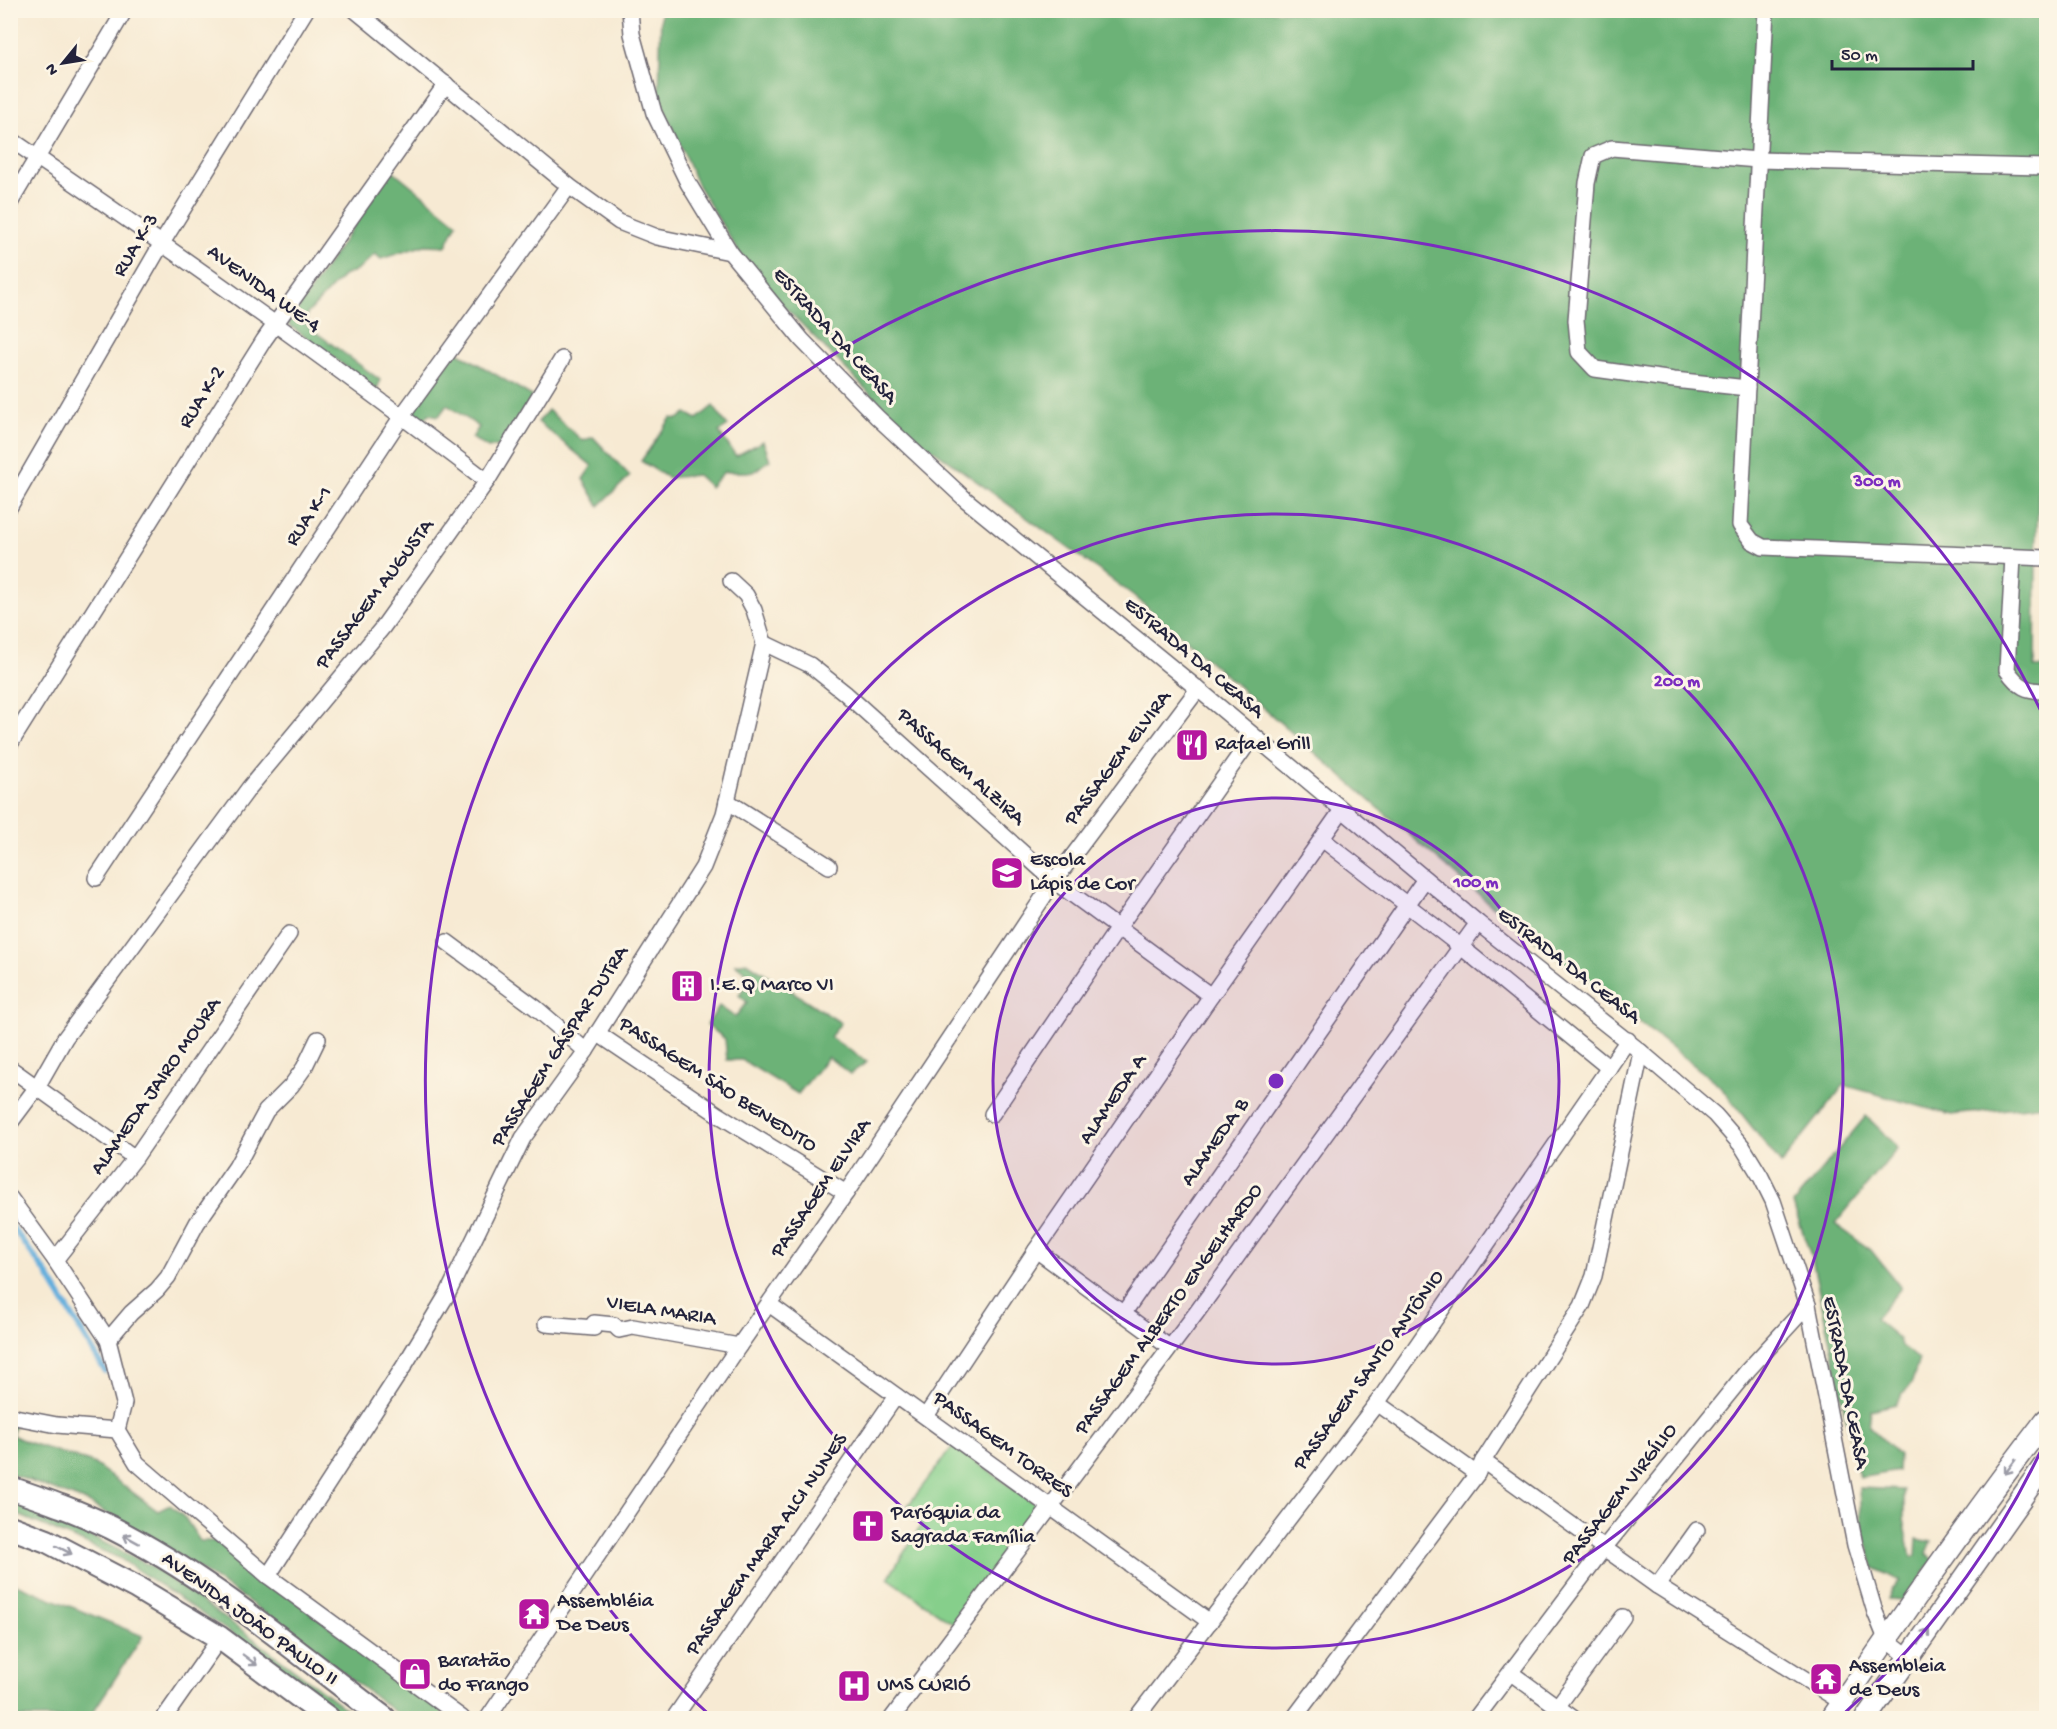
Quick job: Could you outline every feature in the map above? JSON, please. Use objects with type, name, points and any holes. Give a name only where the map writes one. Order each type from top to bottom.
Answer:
[{"type":"main road","points":[[1837,1711],[1959,1536],[2046,1420]]},
{"type":"main road","points":[[1866,1719],[2046,1463]]},
{"type":"main road","name":"AVENIDA JOÃO PAULO II","points":[[10,1488],[58,1504],[111,1528],[171,1561],[225,1598],[384,1719]]},
{"type":"main road","name":"AVENIDA JOÃO PAULO II","points":[[10,1527],[47,1541],[137,1588],[220,1638],[328,1719]]},
{"type":"street","points":[[10,202],[125,10]]},
{"type":"street","name":"RUA K-3","points":[[10,506],[162,243],[306,10]]},
{"type":"street","points":[[356,10],[569,186],[619,222],[657,237],[730,252]]},
{"type":"street","name":"ESTRADA DA CEASA","points":[[630,10],[632,34],[654,113],[688,183],[730,252],[802,340],[877,417],[965,499],[1198,689],[1478,923],[1628,1040],[1715,1115],[1742,1146],[1773,1201],[1808,1305],[1855,1545],[1875,1612],[1886,1639],[1909,1657]]},
{"type":"street","points":[[1766,10],[1740,525],[1752,542],[1763,547],[2046,558]]},
{"type":"street","name":"RUA K-2","points":[[10,744],[274,324],[446,84]]},
{"type":"street","name":"AVENIDA WE-4","points":[[10,140],[162,243],[402,416],[487,481]]},
{"type":"street","points":[[1747,388],[1595,369],[1579,352],[1576,320],[1587,183],[1593,156],[1611,148],[1758,160],[2046,167]]},
{"type":"street","name":"RUA K-1","points":[[96,878],[402,416],[569,186]]},
{"type":"street","name":"PASSAGEM AUGUSTA","points":[[10,1123],[37,1087],[65,1038],[249,788],[383,627],[487,481],[562,359]]},
{"type":"street","points":[[2013,558],[2007,670],[2017,684],[2032,691],[2046,692]]},
{"type":"street","points":[[731,581],[746,595],[754,610],[764,643]]},
{"type":"street","name":"PASSAGEM GÁSPAR DUTRA","points":[[268,1576],[405,1366],[448,1293],[496,1189],[523,1138],[586,1051],[703,867],[724,814],[764,643]]},
{"type":"street","name":"PASSAGEM ALZIRA","points":[[764,643],[810,665],[845,693],[1054,881],[1211,996]]},
{"type":"street","name":"PASSAGEM ELVIRA","points":[[488,1719],[739,1346],[846,1193],[1054,881],[1198,689]]},
{"type":"street","points":[[992,1114],[1118,928],[1253,736]]},
{"type":"street","points":[[727,801],[829,866]]},
{"type":"street","name":"ALAMEDA A","points":[[926,1416],[1036,1250],[1342,810]]},
{"type":"street","points":[[1322,838],[1460,946],[1609,1068]]},
{"type":"street","name":"ALAMEDA B","points":[[1123,1314],[1425,879]]},
{"type":"street","name":"PASSAGEM ALBERTO ENGELHARDO","points":[[892,1719],[1169,1347],[1478,923]]},
{"type":"street","name":"ALAMEDA JAIRO MOURA","points":[[55,1260],[135,1158],[289,934]]},
{"type":"street","points":[[447,942],[536,1008],[586,1051]]},
{"type":"street","name":"PASSAGEM SÃO BENEDITO","points":[[597,1033],[719,1115],[846,1193]]},
{"type":"street","points":[[108,1340],[131,1313],[168,1277],[197,1223],[236,1167],[266,1110],[291,1086],[304,1068],[318,1039]]},
{"type":"street","name":"PASSAGEM SANTO ANTÔNIO","points":[[1136,1719],[1377,1402],[1628,1040]]},
{"type":"street","points":[[1294,1719],[1480,1467],[1581,1306],[1597,1260],[1641,1052]]},
{"type":"street","points":[[10,1068],[135,1158]]},
{"type":"street","points":[[10,1198],[55,1260],[108,1340],[124,1403],[117,1430],[137,1463],[268,1576],[462,1719]]},
{"type":"street","points":[[1036,1250],[1169,1347]]},
{"type":"street","name":"PASSAGEM TORRES","points":[[769,1304],[1210,1622]]},
{"type":"street","name":"PASSAGEM VIRGÍLIO","points":[[1476,1719],[1604,1548],[1748,1370],[1808,1305]]},
{"type":"street","name":"VIELA MARIA","points":[[546,1324],[594,1328],[594,1323],[614,1325],[618,1330],[633,1327],[739,1346]]},
{"type":"street","name":"PASSAGEM MARIA ALCI NUNES","points":[[674,1719],[896,1396]]},
{"type":"street","points":[[1377,1402],[1604,1548],[1837,1711]]},
{"type":"street","points":[[10,1416],[57,1425],[117,1430]]},
{"type":"street","points":[[1657,1586],[1697,1530]]},
{"type":"street","points":[[1557,1707],[1623,1617]]},
{"type":"street","points":[[164,1719],[220,1638]]},
{"type":"street","points":[[1511,1673],[1573,1719]]},
{"type":"green space","points":[[661,11],[2046,11],[2046,292],[2036,558],[2035,668],[2046,667],[2046,1105],[1951,1115],[1844,1085],[1781,1164],[1719,1085],[1494,908],[1133,595],[906,430],[762,284],[741,256],[697,184],[659,96]]},
{"type":"green space","points":[[391,169],[457,223],[446,246],[425,245],[381,259],[375,254],[359,269],[343,276],[307,314],[306,325],[380,380],[377,390],[288,324]]},
{"type":"green space","points":[[456,351],[532,396],[508,444],[488,448],[472,438],[479,427],[447,405],[439,416],[429,414],[422,424],[410,414]]},
{"type":"green space","points":[[713,406],[728,426],[719,432],[736,456],[763,441],[770,460],[754,472],[724,472],[710,487],[697,475],[668,478],[641,461],[671,418],[678,419],[686,413],[697,419]]},
{"type":"green space","points":[[548,410],[583,441],[593,437],[630,476],[599,506],[583,479],[592,466],[538,422]]},
{"type":"green space","points":[[747,962],[841,1023],[830,1037],[867,1062],[850,1074],[828,1057],[798,1094],[742,1060],[727,1060],[725,1039],[707,1025],[719,1006],[735,1017],[747,1002],[739,995],[744,987],[751,992],[759,983],[735,964]]},
{"type":"green space","points":[[1866,1116],[1894,1143],[1897,1149],[1835,1224],[1871,1250],[1901,1288],[1875,1319],[1899,1339],[1901,1346],[1919,1359],[1912,1382],[1896,1404],[1871,1410],[1869,1426],[1899,1455],[1898,1471],[1859,1478],[1812,1259],[1793,1204]]},
{"type":"green space","points":[[11,1422],[16,1423],[12,1435],[93,1463],[158,1511],[170,1505],[185,1518],[200,1541],[217,1541],[450,1718],[403,1718],[244,1598],[167,1548],[87,1502],[11,1474]]},
{"type":"green space","points":[[953,1446],[1043,1509],[954,1624],[888,1578],[922,1524],[903,1512]]},
{"type":"green space","points":[[1859,1488],[1904,1490],[1904,1519],[1911,1557],[1916,1556],[1917,1539],[1932,1542],[1927,1554],[1933,1560],[1905,1600],[1888,1599],[1892,1589],[1900,1581],[1874,1568],[1861,1522]]},
{"type":"green space","points":[[10,1501],[68,1525],[151,1566],[246,1633],[358,1718],[346,1718],[241,1640],[119,1558],[11,1512]]},
{"type":"green space","points":[[11,1582],[143,1636],[89,1718],[11,1718]]},
{"type":"waterway","points":[[10,1224],[47,1274],[105,1371]]},
{"type":"place","name":"Rafael Grill","points":[[1192,745]]},
{"type":"place","name":"Escola Lápis de Cor","points":[[1007,873]]},
{"type":"place","name":"I.E.Q Marco VI","points":[[687,986]]},
{"type":"place","name":"Paróquia da Sagrada Família","points":[[868,1526]]},
{"type":"place","name":"Assembléia De Deus","points":[[534,1614]]},
{"type":"place","name":"Baratão do Frango","points":[[415,1674]]},
{"type":"place","name":"Assembleia de Deus","points":[[1826,1679]]},
{"type":"place","name":"UMS CURIÓ","points":[[854,1686]]}]
